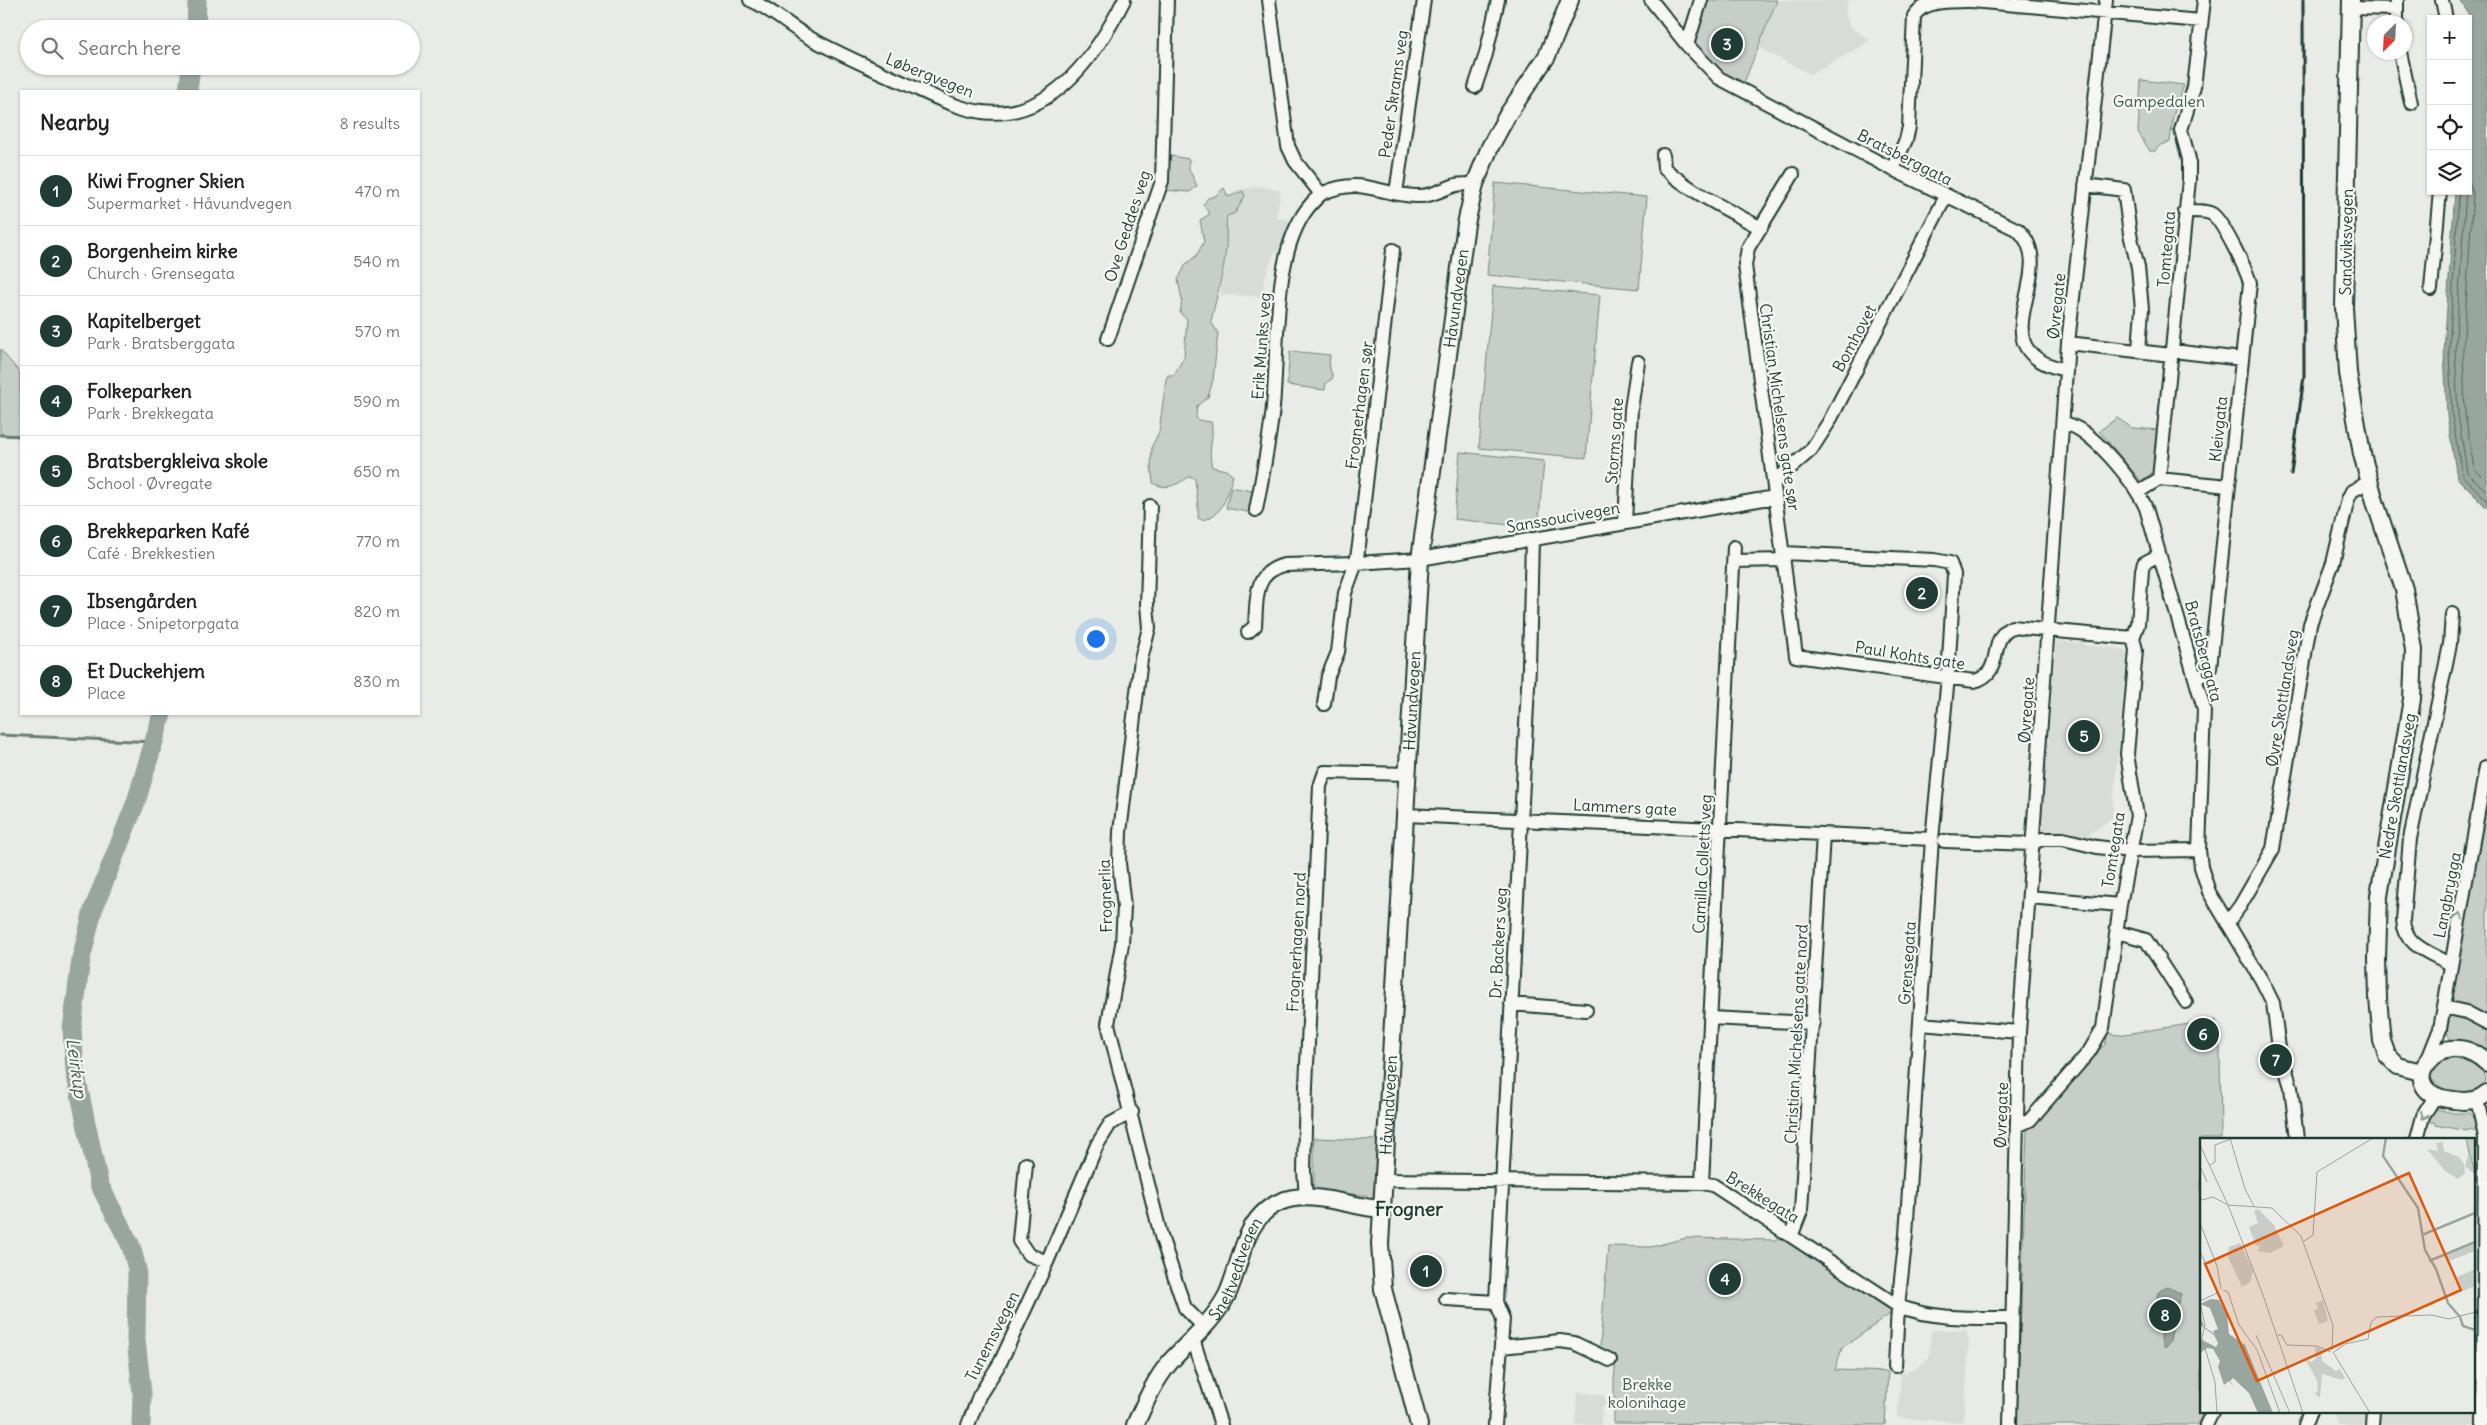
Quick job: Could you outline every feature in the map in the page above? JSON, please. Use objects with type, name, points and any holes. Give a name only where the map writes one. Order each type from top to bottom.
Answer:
[{"type":"main road","name":"Håvundvegen","points":[[1419,1425],[1381,1275],[1381,1209],[1420,559],[1466,224],[1475,184],[1499,128],[1553,43],[1570,0]]},
{"type":"main road","name":"Sandviksvegen","points":[[2351,4],[2345,331],[2353,409],[2369,482]]},
{"type":"main road","name":"Nedre Skottlandsveg","points":[[2369,482],[2404,589],[2414,650],[2412,699],[2379,896],[2377,959],[2380,1030],[2384,1048],[2392,1060],[2405,1069],[2425,1065]]},
{"type":"main road","points":[[2482,1096],[2455,1101],[2436,1095],[2426,1086],[2425,1065],[2439,1052],[2453,1050],[2475,1055],[2487,1063]]},
{"type":"main road","name":"Sneltvedtvegen","points":[[1135,1425],[1156,1381],[1199,1333],[1227,1295],[1247,1237],[1256,1222],[1268,1209],[1280,1202],[1306,1198],[1381,1209]]},
{"type":"street","name":"Løbergvegen","points":[[750,0],[831,50],[954,105],[994,113],[1027,108],[1042,100],[1064,83],[1103,38],[1124,0]]},
{"type":"street","name":"Ove Geddes veg","points":[[1108,340],[1162,181],[1166,0]]},
{"type":"street","points":[[1268,0],[1288,146],[1294,161],[1321,194]]},
{"type":"street","name":"Peder Skrams veg","points":[[1396,193],[1413,60],[1424,0]]},
{"type":"street","points":[[1475,87],[1486,54],[1498,0]]},
{"type":"street","name":"Bratsberggata","points":[[1651,0],[1687,45],[1712,72],[1737,89],[1946,196],[2013,226],[2022,233],[2028,244],[2031,258],[2022,328],[2024,344],[2030,355],[2042,364],[2066,370]]},
{"type":"street","points":[[1687,45],[1701,0]]},
{"type":"street","name":"Tomtegata","points":[[2159,479],[2190,166],[2181,130],[2194,87],[2204,0]]},
{"type":"street","points":[[2442,0],[2445,15]]},
{"type":"street","points":[[1892,169],[1906,140],[1909,126],[1914,16],[1921,6],[1928,3],[1989,1],[2105,6],[2201,21]]},
{"type":"street","points":[[2351,4],[2396,4]]},
{"type":"street","name":"Øvregate","points":[[2010,1425],[2019,1032],[2068,343],[2105,6]]},
{"type":"street","points":[[2402,60],[2411,103]]},
{"type":"street","points":[[1663,155],[1664,168],[1673,176],[1695,192],[1761,228]]},
{"type":"street","name":"Christian Michelsens gate sør","points":[[1793,174],[1748,248],[1744,265],[1796,656]]},
{"type":"street","name":"Erik Munks veg","points":[[1256,510],[1272,417],[1278,354],[1280,296],[1285,263],[1296,228],[1304,212],[1321,194],[1345,185],[1360,185],[1417,196],[1430,195],[1457,185],[1475,184]]},
{"type":"street","name":"Tomtegata","points":[[2085,185],[2124,190],[2130,234],[2138,267],[2142,309],[2139,350]]},
{"type":"street","points":[[2431,289],[2440,195]]},
{"type":"street","name":"Bomhovet","points":[[1774,482],[1811,450],[1829,422],[1946,196]]},
{"type":"street","name":"Kleivgata","points":[[2185,210],[2213,214],[2248,272],[2250,283],[2210,668],[2207,673],[2196,678]]},
{"type":"street","name":"Frognerhagen sør","points":[[1356,564],[1393,250]]},
{"type":"street","points":[[2068,343],[2242,359]]},
{"type":"street","name":"Storms gate","points":[[1626,522],[1632,409],[1638,362]]},
{"type":"street","name":"Bratsberggata","points":[[2062,423],[2079,428],[2089,435],[2138,492],[2146,508],[2196,678],[2205,718],[2199,850],[2201,867],[2209,892],[2273,1003],[2280,1048],[2291,1087],[2297,1138]]},
{"type":"street","points":[[2138,492],[2159,479],[2228,486]]},
{"type":"street","name":"Øvre Skottlandsveg","points":[[2227,923],[2240,906],[2273,849],[2310,624],[2333,563],[2348,499],[2352,491],[2369,482]]},
{"type":"street","name":"Sanssoucivegen","points":[[1248,632],[1255,626],[1258,587],[1263,578],[1273,568],[1284,565],[1356,564],[1420,559],[1626,522],[1775,498]]},
{"type":"street","name":"Frognerlia","points":[[1150,506],[1147,605],[1149,628],[1141,660],[1120,832],[1119,863],[1124,907],[1122,944],[1108,1024],[1132,1112],[1162,1236],[1185,1308],[1199,1333],[1221,1425]]},
{"type":"street","name":"Dr. Backers veg","points":[[1495,1425],[1503,1319],[1496,1302],[1529,667],[1532,539]]},
{"type":"street","name":"Camilla Colletts veg","points":[[1702,1183],[1734,547]]},
{"type":"street","name":"Tomtegata","points":[[2017,1126],[2030,1120],[2098,1039],[2103,1028],[2120,905],[2137,816],[2136,797],[2128,765],[2136,650],[2133,638],[2138,624],[2144,563],[2159,555]]},
{"type":"street","points":[[1734,561],[1783,557]]},
{"type":"street","name":"Grensegata","points":[[1783,557],[1934,560],[1950,563],[1954,574],[1938,840],[1920,1024],[1895,1366]]},
{"type":"street","points":[[1324,704],[1328,676],[1338,652],[1345,593],[1356,564]]},
{"type":"street","points":[[2450,964],[2409,940],[2403,928],[2403,920],[2410,839],[2450,644],[2452,614]]},
{"type":"street","name":"Paul Kohts gate","points":[[1796,656],[1974,681],[1984,679],[1991,671],[2000,636],[2012,627],[2133,638]]},
{"type":"street","name":"Langbrygga","points":[[2425,1065],[2440,1029],[2486,768]]},
{"type":"street","name":"Frognerhagen nord","points":[[1306,1198],[1304,1171],[1306,1095],[1320,786],[1324,772],[1408,774]]},
{"type":"street","name":"Lammers gate","points":[[1406,815],[1520,818],[2032,844],[2042,839],[2063,838],[2097,847],[2131,851],[2199,850]]},
{"type":"street","name":"Christian Michelsens gate nord","points":[[1792,1234],[1802,1211],[1823,834]]},
{"type":"street","points":[[2029,897],[2120,905]]},
{"type":"street","points":[[2117,932],[2146,940],[2186,1002]]},
{"type":"street","points":[[1511,1004],[1586,1010]]},
{"type":"street","points":[[2444,1007],[2466,1012],[2487,1023]]},
{"type":"street","points":[[1710,1018],[1813,1022]]},
{"type":"street","points":[[1920,1024],[2019,1032]]},
{"type":"street","points":[[2440,1029],[2443,1038],[2453,1050]]},
{"type":"street","points":[[2417,1138],[2423,1116],[2436,1095]]},
{"type":"street","points":[[2482,1096],[2485,1128],[2486,1205],[2482,1332],[2483,1425]]},
{"type":"street","name":"Tunemsvegen","points":[[968,1425],[979,1396],[1000,1363],[1105,1131],[1110,1124],[1132,1112]]},
{"type":"street","points":[[1026,1164],[1019,1241],[1028,1254],[1047,1262]]},
{"type":"street","name":"Brekkegata","points":[[1384,1180],[1702,1183],[1724,1190],[1898,1306],[1920,1314],[1938,1317],[2012,1318]]},
{"type":"street","points":[[1446,1299],[1496,1302]]},
{"type":"street","points":[[1501,1347],[1560,1341],[1574,1344],[1610,1360]]},
{"type":"street","points":[[2206,1425],[2212,1412]]},
{"type":"street","points":[[2305,1425],[2310,1412]]},
{"type":"street","points":[[2372,1425],[2373,1412]]},
{"type":"shaded area","points":[[1777,0],[1849,0],[1845,12],[1850,27],[1870,40],[1859,48],[1810,74],[1759,48]]},
{"type":"shaded area","points":[[1260,186],[1281,191],[1276,218],[1290,220],[1281,253],[1275,252],[1265,277],[1263,289],[1270,292],[1270,297],[1220,295],[1227,246],[1225,228],[1234,191]]},
{"type":"shaded area","points":[[2056,641],[2123,649],[2127,653],[2112,818],[2084,838],[2041,835]]},
{"type":"shaded area","points":[[2474,1215],[2487,1215],[2487,1425],[2336,1425],[2335,1412],[2474,1412]]},
{"type":"shaded area","points":[[1931,1330],[1966,1330],[1969,1340],[1964,1422],[1897,1418],[1901,1373],[1907,1373],[1907,1370],[1917,1368],[1929,1357]]},
{"type":"shaded area","points":[[1577,1392],[1604,1395],[1607,1405],[1602,1406],[1601,1425],[1575,1425]]},
{"type":"green space","points":[[1703,0],[1777,0],[1743,85],[1720,73],[1690,40]]},
{"type":"green space","name":"Gampedalen","points":[[2141,80],[2184,85],[2173,116],[2170,142],[2160,145],[2155,151],[2150,151],[2138,132]]},
{"type":"green space","points":[[1171,156],[1189,159],[1189,169],[1197,186],[1190,192],[1163,190]]},
{"type":"green space","points":[[1495,183],[1647,197],[1639,289],[1487,275]]},
{"type":"green space","points":[[1224,188],[1228,197],[1243,191],[1245,196],[1235,213],[1227,216],[1225,257],[1211,322],[1218,333],[1213,380],[1208,397],[1197,406],[1196,417],[1198,420],[1211,422],[1210,454],[1212,467],[1226,470],[1233,476],[1224,503],[1220,509],[1216,514],[1202,520],[1198,518],[1195,479],[1190,476],[1177,484],[1168,486],[1153,483],[1151,465],[1152,446],[1159,432],[1166,379],[1168,375],[1174,375],[1184,357],[1187,319],[1180,313],[1182,300],[1178,280],[1186,264],[1196,256],[1204,242],[1200,220],[1210,214],[1203,205],[1208,198],[1215,196]]},
{"type":"green space","points":[[1493,286],[1600,295],[1586,458],[1479,448]]},
{"type":"green space","points":[[0,349],[20,373],[20,435],[0,434]]},
{"type":"green space","points":[[1290,351],[1330,355],[1329,366],[1333,378],[1326,383],[1325,390],[1287,385]]},
{"type":"green space","points":[[2117,418],[2132,428],[2159,430],[2155,471],[2141,481],[2099,431]]},
{"type":"green space","points":[[1460,452],[1544,461],[1538,528],[1454,519]]},
{"type":"green space","points":[[1231,487],[1252,491],[1255,495],[1253,513],[1226,508]]},
{"type":"green space","points":[[2487,810],[2487,1055],[2466,1048],[2451,1039],[2447,1033],[2447,1020],[2482,818]]},
{"type":"green space","points":[[2216,1020],[2220,1048],[2221,1138],[2200,1138],[2200,1412],[2204,1412],[2197,1425],[2017,1425],[2027,1129],[2106,1043],[2107,1033],[2118,1035]]},
{"type":"green space","points":[[2453,1059],[2478,1066],[2484,1074],[2485,1080],[2477,1090],[2465,1094],[2452,1092],[2440,1087],[2432,1079],[2430,1071],[2436,1064]]},
{"type":"green space","points":[[2437,1109],[2453,1113],[2469,1113],[2475,1120],[2479,1133],[2470,1129],[2468,1131],[2436,1125],[2435,1122],[2425,1122],[2428,1116]]},
{"type":"green space","points":[[1314,1138],[1377,1140],[1375,1196],[1314,1191]]},
{"type":"green space","name":"Brekke kolonihage","points":[[1779,1236],[1893,1312],[1842,1348],[1835,1370],[1888,1372],[1885,1425],[1614,1423],[1616,1361],[1599,1360],[1608,1246],[1651,1247],[1686,1238],[1776,1240]]},
{"type":"water","points":[[2460,0],[2487,0],[2487,508],[2457,478],[2447,416],[2444,351],[2455,195],[2472,195],[2472,15],[2469,15]]},
{"type":"water","points":[[2167,1286],[2181,1294],[2175,1311],[2170,1341],[2164,1348],[2159,1329],[2157,1298],[2161,1290]]},
{"type":"waterway","name":"Leirkup","points":[[196,20],[197,0]]},
{"type":"waterway","name":"Leirkup","points":[[188,90],[190,75]]},
{"type":"waterway","points":[[0,435],[20,436]]},
{"type":"waterway","name":"Leirkup","points":[[141,1425],[142,1393],[136,1340],[137,1269],[131,1246],[99,1184],[75,1071],[72,1029],[81,959],[93,910],[136,802],[162,715]]},
{"type":"waterway","points":[[0,735],[155,742]]},
{"type":"railway","points":[[2291,474],[2304,376],[2303,0]]},
{"type":"place","name":"Kapitelberget","points":[[1727,44]]},
{"type":"place","name":"Borgenheim kirke","points":[[1922,593]]},
{"type":"place","name":"Bratsbergkleiva skole","points":[[2084,736]]},
{"type":"place","name":"Brekkeparken Kafé","points":[[2203,1034]]},
{"type":"place","name":"Ibsengården","points":[[2276,1060]]},
{"type":"place","name":"Kiwi Frogner Skien","points":[[1426,1271]]},
{"type":"place","name":"Folkeparken","points":[[1725,1279]]},
{"type":"place","name":"Et Duckehjem","points":[[2165,1315]]},
{"type":"district","name":"Frogner","points":[[1409,1209]]}]
